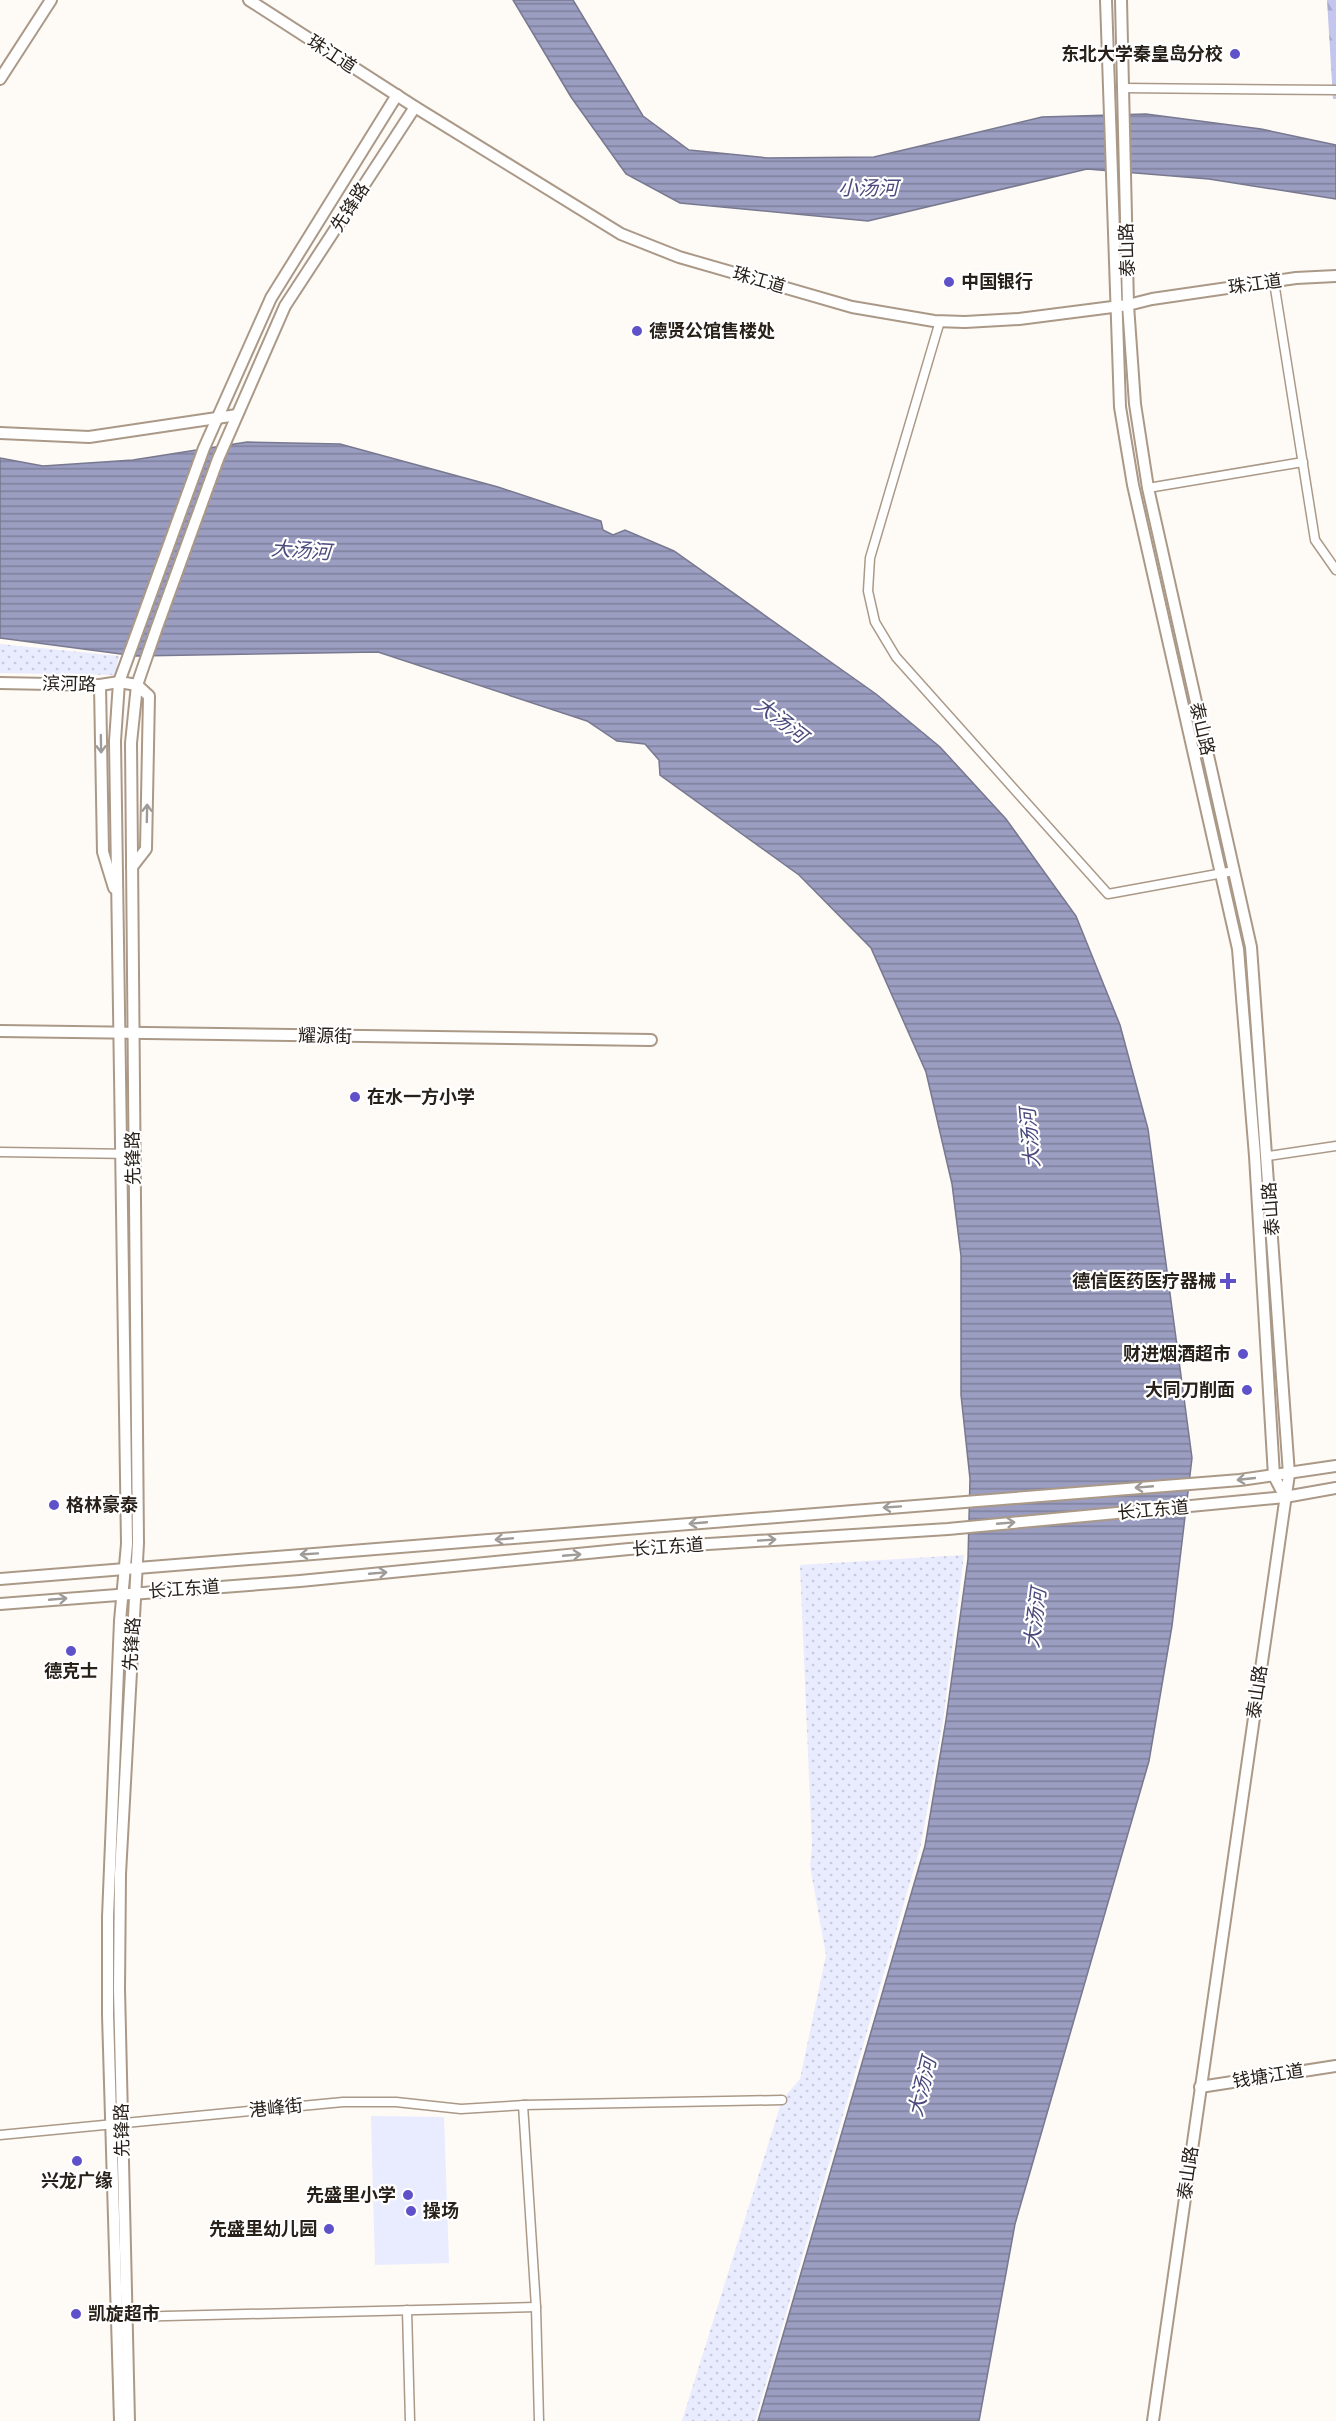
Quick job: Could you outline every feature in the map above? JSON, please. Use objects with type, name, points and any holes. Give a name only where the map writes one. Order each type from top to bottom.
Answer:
[{"type":"street","points":[[0,79],[51,0]]},
{"type":"street","name":"珠江道","points":[[249,0],[415,107],[621,234],[649,246],[852,307],[910,319],[940,321],[1019,319],[1115,307],[1152,299],[1274,282],[1336,276]]},
{"type":"street","points":[[1106,0],[1120,407],[1133,485],[1239,961],[1255,1156],[1274,1476],[1285,1497]]},
{"type":"street","name":"泰山路","points":[[1121,0],[1128,305],[1135,404],[1148,488],[1251,947],[1268,1156],[1289,1474],[1154,2421]]},
{"type":"street","points":[[1122,88],[1336,90]]},
{"type":"street","points":[[120,2421],[117,2124],[108,1917],[120,1621],[127,1544],[114,741],[119,682],[204,448],[271,298],[397,95]]},
{"type":"street","name":"先锋路","points":[[129,2421],[117,2124],[120,1874],[132,1619],[137,1567],[131,743],[137,685],[218,459],[285,306],[415,107]]},
{"type":"street","points":[[1274,282],[1316,540],[1336,570]]},
{"type":"street","points":[[940,321],[870,558],[868,591],[875,622],[896,657],[1108,894],[1234,871]]},
{"type":"street","points":[[0,433],[89,437],[237,415]]},
{"type":"street","points":[[1148,488],[1303,462]]},
{"type":"street","name":"滨河路","points":[[0,683],[100,685],[119,682],[137,685]]},
{"type":"street","points":[[100,685],[103,852],[118,900]]},
{"type":"street","points":[[132,867],[146,849],[148,696],[137,685]]},
{"type":"street","name":"耀源街","points":[[0,1030],[132,1034],[651,1040]]},
{"type":"street","points":[[1268,1156],[1336,1146]]},
{"type":"street","points":[[0,1152],[133,1154]]},
{"type":"street","name":"长江东道","points":[[0,1579],[1274,1476],[1336,1466]]},
{"type":"street","name":"长江东道","points":[[0,1604],[300,1581],[629,1550],[948,1529],[1285,1497],[1336,1488]]},
{"type":"street","name":"钱塘江道","points":[[1200,2087],[1336,2066]]},
{"type":"street","name":"港峰街","points":[[0,2135],[343,2102],[396,2102],[461,2109],[523,2105],[782,2100]]},
{"type":"street","points":[[523,2105],[536,2307],[539,2421]]},
{"type":"street","points":[[126,2317],[536,2307]]},
{"type":"street","points":[[407,2310],[410,2421]]},
{"type":"shaded area","points":[[0,644],[119,656],[115,675],[0,673]]},
{"type":"shaded area","points":[[964,1555],[943,1721],[921,1844],[755,2421],[682,2421],[782,2100],[800,2079],[826,1955],[810,1866],[812,1846],[800,1565]]},
{"type":"shaded area","name":"操场","points":[[371,2116],[444,2117],[449,2263],[375,2265]]},
{"type":"green space","points":[[1327,0],[1336,0],[1336,99],[1333,99]]},
{"type":"water","name":"小汤河","points":[[513,0],[573,0],[643,116],[689,150],[768,158],[874,157],[1042,117],[1146,114],[1261,129],[1336,145],[1336,199],[1209,179],[1087,169],[868,221],[680,203],[626,174],[571,97]]},
{"type":"water","name":"大汤河","points":[[247,442],[340,444],[498,487],[601,521],[603,530],[613,535],[625,530],[674,551],[876,694],[940,747],[1006,819],[1076,916],[1120,1025],[1148,1129],[1192,1458],[1172,1626],[1149,1761],[1015,2224],[979,2421],[758,2421],[925,1846],[946,1720],[968,1559],[970,1479],[961,1395],[961,1256],[952,1184],[926,1072],[871,948],[799,875],[660,775],[659,760],[645,744],[617,741],[587,721],[378,652],[136,656],[0,638],[0,458],[43,466],[133,460]]},
{"type":"place","name":"东北大学秦皇岛分校","points":[[1235,54]]},
{"type":"place","name":"中国银行","points":[[949,282]]},
{"type":"place","name":"德贤公馆售楼处","points":[[637,331]]},
{"type":"place","name":"在水一方小学","points":[[355,1097]]},
{"type":"place","name":"德信医药医疗器械","points":[[1228,1281]]},
{"type":"place","name":"财进烟酒超市","points":[[1243,1354]]},
{"type":"place","name":"大同刀削面","points":[[1247,1390]]},
{"type":"place","name":"格林豪泰","points":[[54,1505]]},
{"type":"place","name":"德克士","points":[[71,1651]]},
{"type":"place","name":"兴龙广缘","points":[[77,2161]]},
{"type":"place","name":"先盛里小学","points":[[408,2195]]},
{"type":"place","name":"操场","points":[[411,2211]]},
{"type":"place","name":"先盛里幼儿园","points":[[329,2229]]},
{"type":"place","name":"凯旋超市","points":[[76,2314]]}]
